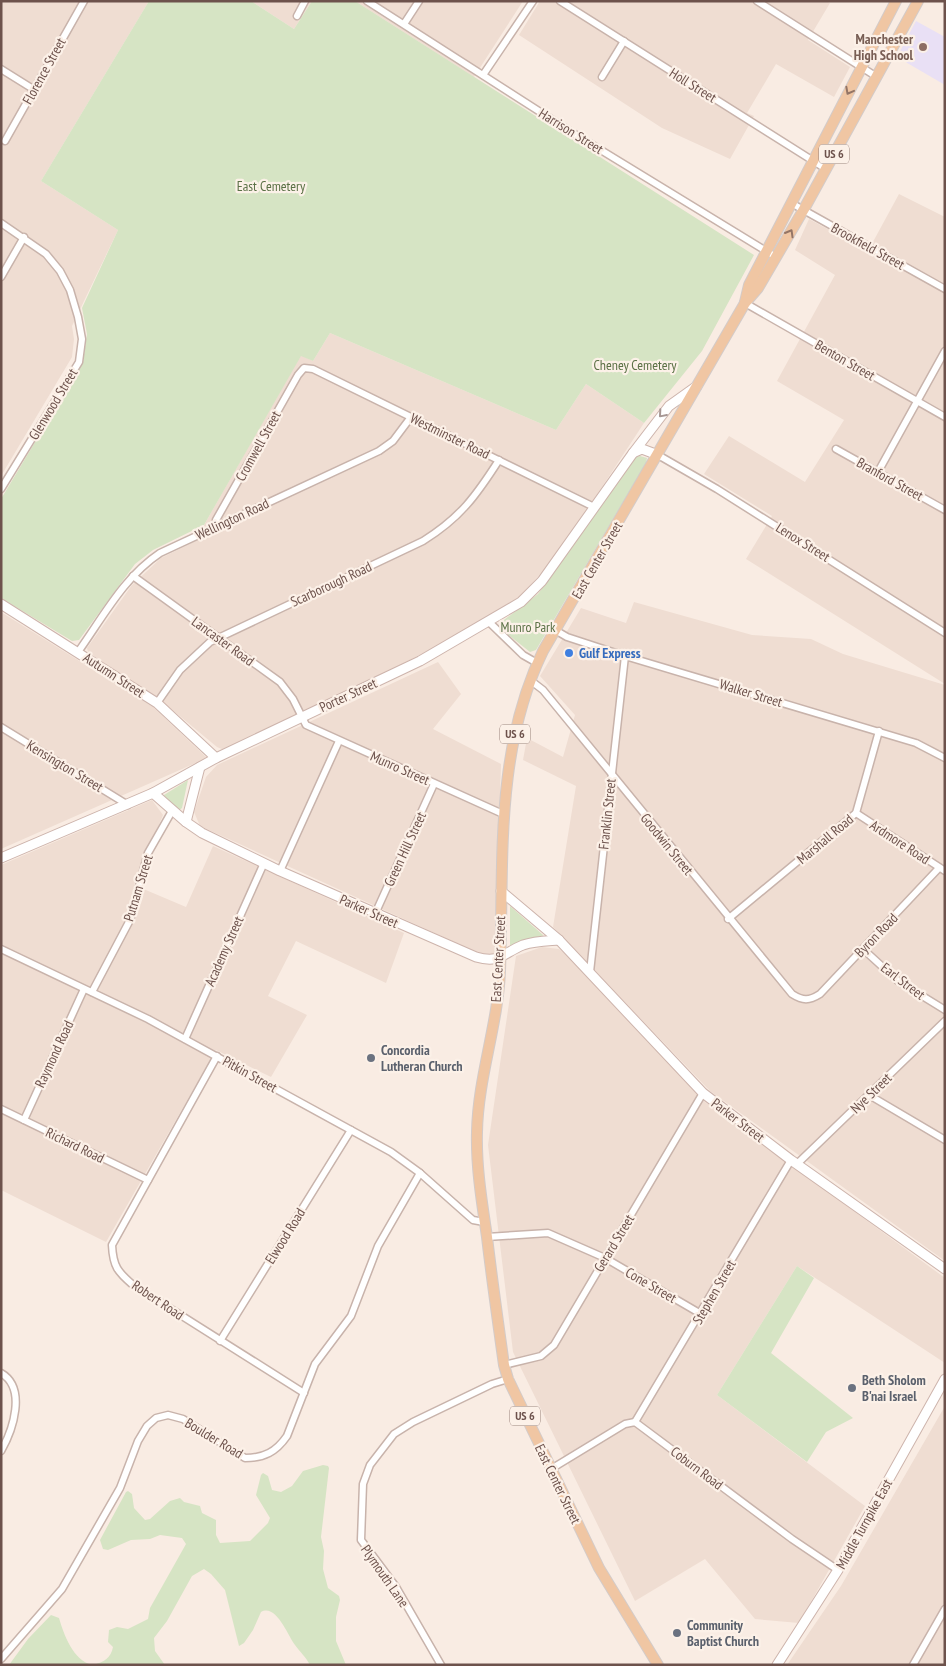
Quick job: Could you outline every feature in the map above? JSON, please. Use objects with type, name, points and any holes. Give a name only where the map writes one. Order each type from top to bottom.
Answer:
[{"type":"main road","name":"East Center Street","points":[[658,1665],[599,1568],[508,1379],[504,1365],[484,1222],[476,1132],[478,1105],[499,984],[503,814],[518,719],[537,663],[745,303],[758,288],[792,202],[896,1]]},
{"type":"main road","name":"East Center Street","points":[[771,254],[804,209],[918,1]]},
{"type":"street","name":"Florence Street","points":[[4,142],[84,1]]},
{"type":"street","points":[[297,16],[305,1]]},
{"type":"street","name":"Harrison Street","points":[[367,1],[771,254]]},
{"type":"street","points":[[404,24],[419,1]]},
{"type":"street","points":[[483,75],[533,1]]},
{"type":"street","name":"Holl Street","points":[[560,1],[826,169]]},
{"type":"street","points":[[757,1],[877,77]]},
{"type":"street","points":[[602,77],[624,41]]},
{"type":"street","points":[[1,69],[33,89]]},
{"type":"street","name":"Brookfield Street","points":[[792,202],[945,289]]},
{"type":"street","name":"Glenwood Street","points":[[1,223],[24,237],[46,254],[60,271],[70,290],[82,339],[79,362],[1,489]]},
{"type":"street","points":[[1,277],[24,237]]},
{"type":"street","name":"Benton Street","points":[[745,303],[945,417]]},
{"type":"street","points":[[878,472],[945,351]]},
{"type":"street","name":"Westminster Road","points":[[304,368],[313,369],[594,507]]},
{"type":"street","name":"Cromwell Street","points":[[217,526],[216,520],[298,375],[304,368]]},
{"type":"street","name":"Porter Street","points":[[1,858],[128,805],[216,758],[420,661],[489,622],[532,593],[669,406],[699,384]]},
{"type":"street","name":"Wellington Road","points":[[78,652],[133,576],[160,553],[379,451],[393,441],[411,417]]},
{"type":"street","points":[[633,453],[642,449],[658,455]]},
{"type":"street","name":"Branford Street","points":[[836,449],[945,510]]},
{"type":"street","name":"Lenox Street","points":[[658,455],[717,488],[945,634]]},
{"type":"street","name":"Scarborough Road","points":[[157,703],[180,670],[203,648],[218,637],[430,537],[458,517],[471,503],[498,460]]},
{"type":"street","name":"Lancaster Road","points":[[133,576],[280,682],[293,698],[302,716]]},
{"type":"street","name":"Autumn Street","points":[[1,604],[157,703],[216,758]]},
{"type":"street","points":[[489,622],[523,654],[537,663]]},
{"type":"street","name":"Walker Street","points":[[555,630],[568,637],[625,656],[916,743],[945,758]]},
{"type":"street","name":"Franklin Street","points":[[590,972],[625,656]]},
{"type":"street","name":"Goodwin Street","points":[[530,680],[543,690],[728,919],[792,994],[799,999],[810,1000]]},
{"type":"street","name":"Munro Street","points":[[302,716],[306,725],[503,814]]},
{"type":"street","name":"Kensington Street","points":[[1,727],[128,805]]},
{"type":"street","name":"Marshall Road","points":[[728,919],[856,813],[879,731]]},
{"type":"street","points":[[280,871],[339,741]]},
{"type":"street","points":[[186,822],[200,767]]},
{"type":"street","name":"Green Hill Street","points":[[375,914],[434,784]]},
{"type":"street","name":"Parker Street","points":[[153,793],[172,811],[202,833],[375,914],[476,957],[490,961],[525,945],[559,940]]},
{"type":"street","name":"Putnam Street","points":[[92,992],[130,920],[148,853],[172,811]]},
{"type":"street","name":"Ardmore Road","points":[[856,813],[942,869]]},
{"type":"street","name":"Academy Street","points":[[185,1039],[264,863]]},
{"type":"street","name":"Byron Road","points":[[810,1000],[820,994],[942,869]]},
{"type":"street","name":"Parker Street","points":[[501,891],[559,940],[703,1093],[794,1162],[945,1269]]},
{"type":"street","name":"Pitkin Street","points":[[1,949],[185,1039],[391,1152],[420,1173],[473,1220],[484,1222]]},
{"type":"street","name":"Earl Street","points":[[864,949],[898,981],[945,1010]]},
{"type":"street","name":"Raymond Road","points":[[24,1120],[84,989]]},
{"type":"street","name":"Nye Street","points":[[794,1162],[869,1095],[945,1021]]},
{"type":"street","name":"Robert Road","points":[[217,1056],[112,1245],[112,1262],[120,1274],[133,1286],[304,1393]]},
{"type":"street","name":"Gerard Street","points":[[504,1365],[541,1356],[554,1345],[703,1093]]},
{"type":"street","points":[[869,1095],[945,1140]]},
{"type":"street","name":"Richard Road","points":[[1,1109],[148,1180]]},
{"type":"street","name":"Elwood Road","points":[[220,1341],[351,1130]]},
{"type":"street","name":"Stephen Street","points":[[635,1422],[794,1162]]},
{"type":"street","name":"Boulder Road","points":[[1,1659],[62,1589],[120,1488],[138,1442],[147,1426],[156,1418],[168,1415],[183,1419],[245,1458],[256,1458],[270,1454],[281,1445],[287,1436],[315,1364],[351,1316],[378,1246],[420,1173]]},
{"type":"street","name":"Cone Street","points":[[486,1237],[548,1233],[605,1258],[701,1314]]},
{"type":"street","points":[[1,1374],[12,1382],[17,1393],[6,1442],[1,1451]]},
{"type":"street","name":"Plymouth Lane","points":[[442,1665],[396,1587],[360,1540],[363,1484],[370,1465],[394,1434],[413,1422],[492,1384],[508,1379]]},
{"type":"street","name":"Middle Turnpike East","points":[[777,1665],[838,1570],[945,1379]]},
{"type":"street","points":[[551,1469],[626,1424],[635,1422]]},
{"type":"street","name":"Coburn Road","points":[[635,1422],[792,1539],[838,1570]]},
{"type":"street","points":[[913,1665],[945,1609]]},
{"type":"shaded area","points":[[1,1],[149,1],[41,181],[118,230],[72,326],[74,339],[72,357],[1,476]]},
{"type":"shaded area","points":[[251,1],[312,1],[294,29]]},
{"type":"shaded area","points":[[355,1],[523,1],[474,77]]},
{"type":"shaded area","points":[[540,1],[826,1],[830,3],[808,40],[850,67],[834,97],[776,64],[747,113],[754,116],[730,159],[662,128],[519,35]]},
{"type":"shaded area","name":"Manchester High School","points":[[916,21],[945,37],[945,85],[897,57]]},
{"type":"shaded area","points":[[899,194],[945,217],[945,684],[746,559],[772,516],[704,474],[729,436],[805,482],[844,420],[777,381],[835,275],[795,250],[809,219],[868,251]]},
{"type":"shaded area","points":[[330,333],[556,430],[586,384],[644,423],[556,557],[519,597],[473,627],[385,673],[224,750],[217,747],[170,708],[88,652],[87,648],[132,585],[161,558],[200,539],[204,525],[301,355],[313,361]]},
{"type":"shaded area","points":[[634,602],[752,635],[811,639],[843,654],[945,685],[945,1261],[710,1091],[553,927],[576,786],[523,760],[527,738],[563,757],[575,715],[540,676],[581,608],[626,623]]},
{"type":"shaded area","points":[[1,612],[153,707],[207,758],[1,849]]},
{"type":"shaded area","points":[[438,662],[461,694],[433,729],[501,764],[495,954],[485,956],[200,826],[194,812],[206,777],[217,765]]},
{"type":"shaded area","points":[[152,800],[163,815],[134,885],[186,907],[213,846],[404,933],[386,983],[296,941],[268,996],[307,1015],[271,1077],[216,1050],[106,1242],[1,1190],[1,865]]},
{"type":"shaded area","points":[[542,947],[559,949],[569,957],[705,1102],[945,1278],[945,1363],[797,1266],[717,1395],[865,1506],[799,1623],[755,1619],[705,1559],[635,1601],[513,1352],[488,1145],[516,956]]},
{"type":"shaded area","points":[[945,1406],[945,1665],[787,1665],[841,1586]]},
{"type":"green space","name":"East Cemetery","points":[[149,1],[251,1],[294,29],[312,1],[355,1],[754,255],[702,351],[644,423],[586,384],[556,430],[330,333],[313,361],[301,356],[204,525],[153,550],[135,564],[79,640],[72,641],[1,598],[1,499],[83,362],[87,334],[82,308],[118,230],[41,181]]},
{"type":"green space","name":"Munro Park","points":[[635,457],[647,458],[646,463],[536,650],[530,652],[501,629],[500,623],[538,594]]},
{"type":"green space","points":[[188,780],[182,808],[178,811],[164,798],[164,795]]},
{"type":"green space","points":[[510,906],[543,935],[542,937],[524,940],[510,946]]},
{"type":"green space","points":[[797,1266],[814,1278],[771,1353],[853,1418],[826,1432],[807,1462],[717,1395]]},
{"type":"green space","points":[[323,1465],[329,1468],[321,1537],[324,1551],[323,1569],[328,1588],[339,1596],[340,1600],[336,1617],[336,1641],[346,1665],[310,1665],[277,1616],[266,1610],[261,1612],[253,1630],[244,1643],[239,1646],[225,1590],[204,1569],[192,1576],[167,1621],[154,1638],[155,1651],[165,1665],[93,1665],[104,1661],[111,1654],[113,1647],[108,1642],[109,1630],[117,1627],[128,1629],[148,1619],[150,1608],[186,1544],[182,1538],[160,1535],[150,1539],[131,1540],[108,1550],[103,1549],[100,1540],[126,1492],[128,1491],[132,1494],[134,1508],[145,1520],[150,1519],[170,1501],[180,1498],[184,1502],[200,1506],[202,1513],[216,1520],[216,1535],[220,1543],[250,1541],[268,1523],[270,1518],[256,1495],[261,1475],[263,1473],[268,1476],[272,1490],[281,1492],[292,1486],[303,1471]]},
{"type":"green space","points":[[51,1615],[59,1618],[70,1646],[80,1658],[92,1665],[9,1665],[28,1639]]},
{"type":"place","name":"Manchester High School","points":[[923,47]]},
{"type":"place","name":"Gulf Express","points":[[569,653]]},
{"type":"place","name":"Concordia Lutheran Church","points":[[371,1058]]},
{"type":"place","name":"Beth Sholom B'nai Israel","points":[[852,1388]]},
{"type":"place","name":"Community Baptist Church","points":[[677,1633]]},
{"type":"park label","name":"Cheney Cemetery","points":[[635,365]]}]
